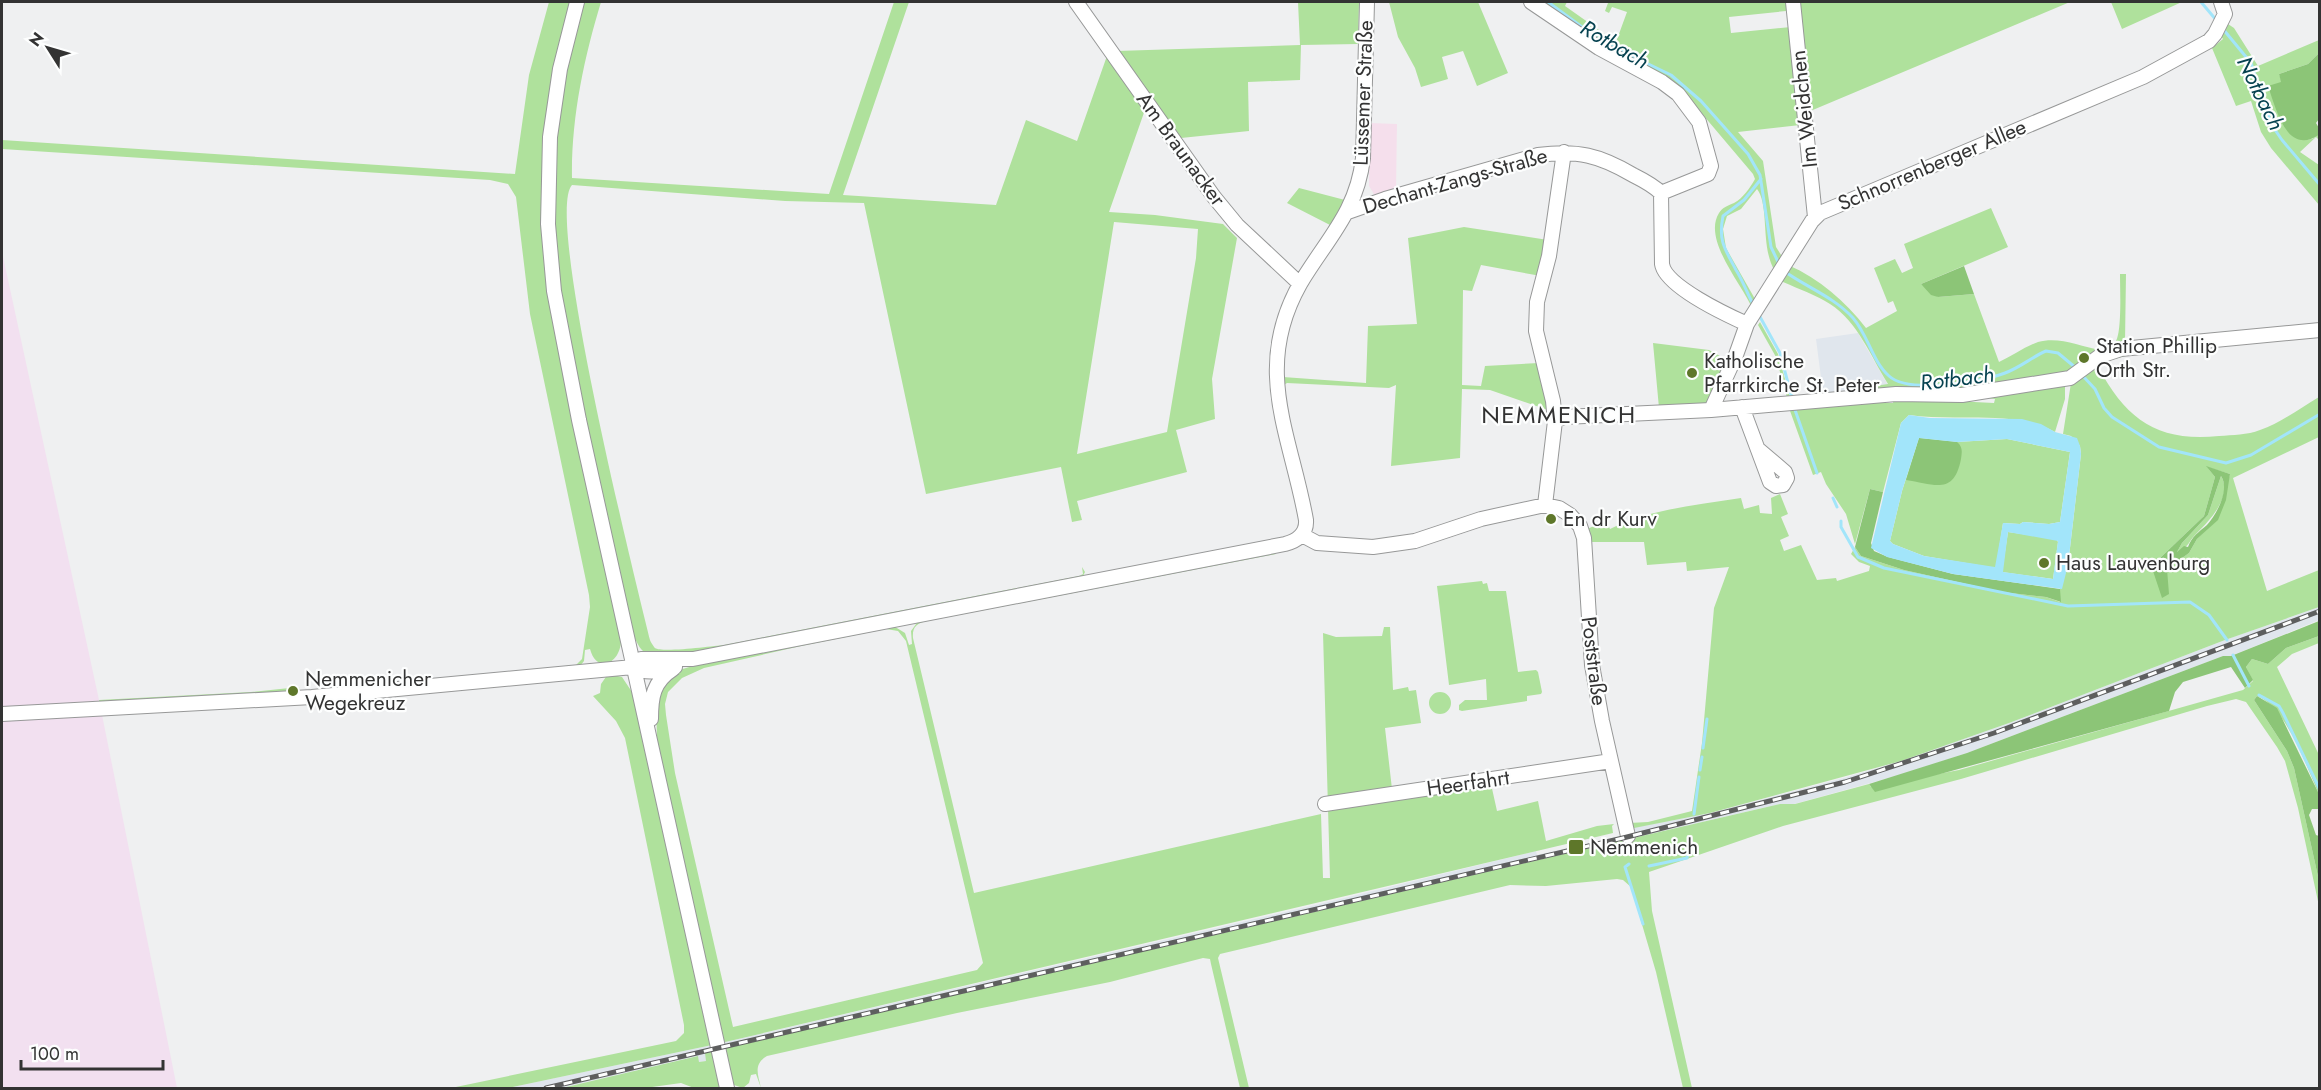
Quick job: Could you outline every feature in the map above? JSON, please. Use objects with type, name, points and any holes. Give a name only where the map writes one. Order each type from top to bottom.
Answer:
[{"type":"street","points":[[578,2],[563,53],[553,111],[548,170],[549,241],[554,291],[566,360],[727,1089]]},
{"type":"street","name":"Am Braunacker","points":[[1076,2],[1214,197],[1237,225],[1300,284]]},
{"type":"street","name":"Lüssemer Straße","points":[[1302,535],[1306,527],[1306,520],[1279,410],[1276,380],[1277,358],[1282,329],[1300,284],[1348,212],[1357,189],[1363,158],[1367,2]]},
{"type":"street","points":[[1531,2],[1599,48],[1667,85],[1688,105],[1699,122],[1711,166],[1708,174],[1661,193],[1662,264],[1665,273],[1710,306],[1754,315]]},
{"type":"street","name":"Im Weidchen","points":[[1793,2],[1815,217]]},
{"type":"street","name":"Schnorrenberger Allee","points":[[1711,410],[1754,315],[1815,217],[1836,206],[2143,77],[2205,44],[2213,37],[2225,15],[2221,2]]},
{"type":"street","points":[[633,667],[640,659],[693,659],[1285,544],[1302,535],[1317,543],[1373,547],[1415,541],[1481,519],[1545,505],[1555,422],[1536,331],[1536,302],[1549,256],[1564,152]]},
{"type":"street","name":"Dechant-Zangs-Straße","points":[[1348,212],[1385,199],[1538,155],[1564,152],[1605,159],[1653,185],[1661,193]]},
{"type":"street","points":[[1555,422],[1568,416],[1711,410],[1896,394],[1962,395],[2079,372],[2106,353],[2121,349],[2319,330]]},
{"type":"street","points":[[1742,407],[1758,449]]},
{"type":"street","name":"Poststraße","points":[[1545,505],[1567,512],[1577,522],[1583,535],[1591,657],[1628,837]]},
{"type":"street","points":[[2,714],[312,697],[633,667],[642,672],[652,672],[675,667],[693,659]]},
{"type":"street","points":[[651,748],[652,693],[662,677],[675,667]]},
{"type":"street","name":"Heerfahrt","points":[[1325,804],[1611,761]]},
{"type":"shaded area","points":[[1370,123],[1397,124],[1396,191],[1375,196],[1369,186]]},
{"type":"shaded area","points":[[2,252],[99,700],[177,1088],[2,1088]]},
{"type":"shaded area","points":[[1858,333],[1888,385],[1823,393],[1816,339]]},
{"type":"shaded area","points":[[2319,607],[2319,620],[2231,656],[2223,656],[1967,753],[1903,774],[1794,804],[1780,804],[713,1051],[706,1061],[699,1062],[698,1056],[562,1088],[508,1088],[712,1045],[1328,902],[1536,851],[1537,855],[1616,837],[1624,835],[1623,831],[1636,827],[1710,813],[1844,778],[1901,761],[2009,723],[2225,640]]},
{"type":"green space","points":[[549,2],[573,2],[543,202],[621,640],[617,655],[613,660],[603,664],[593,657],[590,649],[585,650],[584,661],[580,666],[101,712],[99,700],[251,692],[299,687],[300,692],[576,665],[582,659],[590,607],[589,595],[530,314],[516,197],[508,184],[490,180],[2,149],[2,140],[515,174],[529,75]]},
{"type":"green space","points":[[582,2],[601,2],[589,45],[576,111],[572,178],[829,194],[894,2],[909,2],[843,195],[996,205],[1026,120],[1077,141],[1108,53],[1146,107],[1109,212],[1155,215],[1223,224],[1237,238],[1212,379],[1215,419],[1176,430],[1187,472],[1077,501],[1082,520],[1072,522],[1061,467],[926,494],[864,203],[785,201],[572,185],[567,211],[570,261],[581,327],[595,402],[628,549],[650,640],[655,648],[677,650],[724,645],[1079,576],[1083,574],[1082,567],[1085,572],[1083,576],[711,650],[671,655],[646,653],[634,636],[568,343],[555,258],[553,153],[564,73]],"holes":[[[1114,222],[1198,229],[1196,258],[1167,432],[1077,454]]]},
{"type":"green space","points":[[1298,2],[1359,2],[1358,44],[1301,45],[1300,80],[1248,82],[1249,131],[1181,138],[1117,51],[1300,45]]},
{"type":"green space","points":[[1389,2],[1478,2],[1508,73],[1477,86],[1463,51],[1442,57],[1448,79],[1421,87],[1415,68],[1398,37]]},
{"type":"green space","points":[[1525,2],[1567,2],[1565,6],[1616,42],[1627,12],[1612,7],[1609,13],[1605,11],[1608,3],[1604,2],[2070,2],[1808,112],[1809,124],[1738,132],[1763,161],[1776,247],[1783,258],[1775,271],[1770,262],[1763,206],[1757,189],[1741,209],[1727,216],[1723,229],[1726,248],[1755,299],[1753,310],[1720,249],[1715,224],[1719,213],[1740,198],[1755,179],[1698,109],[1680,92]],"holes":[[[1786,11],[1789,13],[1791,27],[1731,33],[1729,17]]]},
{"type":"green space","points":[[2111,2],[2182,2],[2122,29]]},
{"type":"green space","points":[[2228,24],[2234,28],[2258,66],[2319,40],[2319,53],[2308,64],[2279,74],[2302,140],[2312,139],[2319,135],[2319,140],[2316,137],[2300,152],[2319,165],[2319,205],[2271,148],[2261,132],[2251,101],[2236,106],[2212,48],[2223,39],[2221,36]]},
{"type":"green space","points":[[2319,53],[2319,119],[2316,123],[2319,135],[2308,140],[2298,139],[2290,135],[2284,127],[2268,86],[2281,82],[2279,74],[2308,64]]},
{"type":"green space","points":[[1299,188],[1345,200],[1330,225],[1287,203]]},
{"type":"green space","points":[[1991,208],[2008,247],[1921,284],[1938,297],[1974,294],[1999,362],[2033,344],[2046,340],[2100,350],[2109,347],[2118,336],[2120,274],[2126,274],[2125,342],[2127,345],[2072,372],[1977,390],[1863,390],[1862,388],[1888,384],[1856,330],[1840,311],[1819,298],[1783,282],[1781,278],[1788,265],[1811,277],[1831,292],[1866,328],[1897,311],[1893,301],[1888,303],[1874,268],[1895,259],[1902,273],[1913,268],[1904,244]]},
{"type":"green space","points":[[1464,227],[1548,240],[1541,276],[1481,265],[1472,291],[1463,290],[1462,385],[1481,386],[1485,366],[1539,363],[1548,410],[1490,390],[1462,389],[1460,458],[1391,466],[1396,385],[1389,388],[1287,383],[1284,385],[1283,377],[1366,383],[1368,326],[1417,324],[1408,238]]},
{"type":"green space","points":[[1964,266],[1974,294],[1938,297],[1931,295],[1921,284]]},
{"type":"green space","points":[[1760,322],[1778,354],[1790,397],[1787,398],[1776,357],[1758,325]]},
{"type":"green space","points":[[1653,343],[1709,350],[1729,361],[1707,404],[1659,408]]},
{"type":"green space","points":[[2136,353],[2111,360],[2098,367],[2120,401],[2146,424],[2178,435],[2197,437],[2255,432],[2283,419],[2319,397],[2319,437],[2233,478],[2267,591],[2319,570],[2319,607],[1901,761],[1710,813],[1629,829],[1629,823],[1648,822],[1692,811],[1702,743],[1714,608],[1729,567],[1687,571],[1686,562],[1647,565],[1644,542],[1590,542],[1587,529],[1606,521],[1610,529],[1657,512],[1741,498],[1744,509],[1759,505],[1760,513],[1772,514],[1771,498],[1780,494],[1788,514],[1781,517],[1789,536],[1780,540],[1784,551],[1801,545],[1817,580],[1836,578],[1837,581],[1869,571],[1870,566],[1859,562],[1851,554],[1855,547],[1861,556],[1904,570],[2002,592],[2046,597],[2060,602],[2060,589],[2068,565],[2081,454],[2080,446],[2071,436],[2063,434],[2071,383],[2085,372],[2118,354]],"holes":[[[2207,467],[2230,474],[2217,520],[2197,539],[2189,553],[2166,569],[2160,558],[2204,516],[2215,477]]]},
{"type":"green space","points":[[2065,384],[2065,399],[2055,432],[2040,425],[2004,418],[1909,415],[1901,423],[1883,492],[1870,489],[1855,544],[1846,514],[1826,484],[1821,472],[1813,475],[1789,408],[1884,399],[1884,403],[1893,403],[1894,398],[1994,403],[1995,399],[1987,398]]},
{"type":"green space","points":[[1919,438],[1957,442],[2007,439],[2070,452],[2060,522],[2049,524],[2003,523],[1996,568],[1924,556],[1893,544],[1890,541],[1902,491]]},
{"type":"green space","points":[[1919,438],[1957,442],[1960,446],[1962,454],[1958,471],[1948,483],[1934,485],[1906,480]]},
{"type":"green space","points":[[2206,466],[2230,474],[2226,500],[2218,520],[2197,539],[2189,553],[2167,569],[2169,594],[2162,598],[2153,571],[2160,558],[2204,516],[2215,477]],"holes":[[[2221,476],[2223,494],[2215,515],[2194,537],[2188,547],[2184,546],[2177,552],[2182,543],[2208,515]]]},
{"type":"green space","points":[[2221,476],[2224,492],[2218,507],[2186,546],[2177,552],[2182,543],[2208,515]]},
{"type":"green space","points":[[1870,489],[1883,492],[1871,543],[1874,551],[1888,557],[1953,574],[2060,589],[2061,602],[2046,597],[2002,592],[1904,570],[1861,556],[1855,547]]},
{"type":"green space","points":[[2008,532],[2056,539],[2058,542],[2053,579],[2002,572]]},
{"type":"green space","points":[[1275,552],[1276,554],[927,621],[916,626],[913,638],[974,893],[1321,814],[1323,878],[1330,878],[1323,633],[1336,637],[1382,636],[1384,627],[1390,627],[1393,690],[1408,687],[1409,691],[1416,690],[1421,723],[1385,728],[1392,789],[1491,784],[1497,811],[1538,801],[1546,841],[1597,826],[1614,824],[1613,833],[721,1043],[657,743],[656,693],[676,671],[706,662],[892,625],[905,633],[909,645],[912,644],[911,631],[919,620]],"holes":[[[886,629],[898,631],[906,641],[983,963],[977,970],[733,1027],[675,773],[665,704],[668,692],[682,678],[704,668]]]},
{"type":"green space","points":[[1482,581],[1483,584],[1487,583],[1489,591],[1506,591],[1518,672],[1536,670],[1542,692],[1527,696],[1527,701],[1462,711],[1459,710],[1459,705],[1465,700],[1487,700],[1486,679],[1449,685],[1437,586]]},
{"type":"green space","points":[[2319,621],[2319,636],[2286,648],[2268,664],[2252,659],[2246,667],[2253,680],[2245,688],[2231,667],[2183,682],[2175,692],[2169,711],[1875,792],[1869,784],[1967,753],[2223,656],[2231,656]]},
{"type":"green space","points":[[2319,636],[2319,643],[2292,654],[2277,667],[2319,755],[2319,794],[2286,724],[2267,702],[2257,696],[2254,700],[2287,751],[2294,768],[2319,881],[2319,906],[2298,808],[2285,761],[2246,702],[2236,699],[1961,779],[1783,826],[1649,872],[1652,911],[1692,1088],[1683,1088],[1656,972],[1631,887],[1623,880],[1617,879],[1546,886],[1510,885],[1220,954],[1218,958],[1249,1088],[1240,1088],[1210,959],[1203,958],[1110,982],[957,1013],[767,1056],[758,1066],[761,1088],[756,1074],[751,1075],[749,1083],[743,1088],[731,1084],[723,1049],[1780,804],[1795,804],[1869,784],[1871,787],[1959,770],[2243,690],[2253,681],[2246,667],[2252,659],[2268,664],[2286,648]]},
{"type":"green space","points":[[608,674],[622,677],[632,692],[712,1045],[508,1088],[451,1088],[676,1041],[684,1033],[625,738],[616,721],[593,696],[600,693],[601,684]]},
{"type":"green space","points":[[1440,692],[1448,695],[1451,703],[1448,711],[1440,714],[1432,711],[1429,703],[1432,695]]},
{"type":"green space","points":[[2257,696],[2277,708],[2319,794],[2319,809],[2312,809],[2309,815],[2316,835],[2319,836],[2319,881],[2294,768],[2287,751],[2254,700]]},
{"type":"green space","points":[[713,1051],[721,1088],[694,1088],[681,1083],[645,1088],[562,1088],[698,1056],[699,1062],[706,1061],[705,1053]]},
{"type":"water","points":[[1909,415],[1930,418],[2022,419],[2077,438],[2081,454],[2068,565],[2062,589],[1953,574],[1887,557],[1871,548],[1901,423]],"holes":[[[1919,438],[1957,442],[2007,439],[2070,452],[2060,522],[2049,524],[2003,523],[1995,567],[1924,556],[1893,544],[1890,541],[1902,491]],[[2008,532],[2058,541],[2053,579],[2003,572]]]},
{"type":"waterway","name":"Rotbach","points":[[1548,2],[1601,41],[1671,75],[1701,101],[1748,154],[1760,175],[1771,247],[1780,266]]},
{"type":"waterway","name":"Notbach","points":[[2201,2],[2217,21]]},
{"type":"waterway","name":"Notbach","points":[[2223,29],[2251,63],[2271,124],[2320,185]]},
{"type":"waterway","points":[[1753,304],[1726,250],[1721,232],[1723,216],[1744,200],[1761,179]]},
{"type":"waterway","name":"Rotbach","points":[[1784,271],[1829,298],[1853,318],[1883,370],[1898,381],[1912,384],[1945,385],[1980,380],[2011,371],[2046,351],[2058,353],[2076,368]]},
{"type":"waterway","points":[[1759,315],[1780,353],[1792,398]]},
{"type":"waterway","name":"Rotbach","points":[[2082,375],[2095,389],[2104,408],[2112,417],[2159,447],[2226,463],[2251,455],[2320,414]]},
{"type":"waterway","points":[[1794,407],[1817,473]]},
{"type":"waterway","points":[[1833,498],[1837,507]]},
{"type":"waterway","points":[[1841,521],[1841,527],[1858,557],[1884,568],[2068,606],[2190,602],[2209,615],[2227,640]]},
{"type":"waterway","points":[[2233,655],[2249,686]]},
{"type":"waterway","points":[[2259,695],[2279,706],[2320,790]]},
{"type":"waterway","points":[[1703,748],[1707,719]]},
{"type":"waterway","points":[[1700,770],[1702,757]]},
{"type":"waterway","points":[[1694,814],[1699,777]]},
{"type":"waterway","points":[[1649,866],[1687,858],[1689,847]]},
{"type":"waterway","points":[[1629,864],[1625,867],[1643,924]]},
{"type":"railway","points":[[546,1088],[1623,838],[1845,782],[1994,733],[2320,611]]},
{"type":"place","name":"Station Phillip Orth Str.","points":[[2084,358]]},
{"type":"place","name":"Katholische Pfarrkirche St. Peter","points":[[1692,373]]},
{"type":"place","name":"En dr Kurv","points":[[1551,519]]},
{"type":"place","name":"Haus Lauvenburg","points":[[2044,563]]},
{"type":"place","name":"Nemmenicher Wegekreuz","points":[[293,691]]},
{"type":"place","name":"Nemmenich","points":[[1576,847]]},
{"type":"district","name":"NEMMENICH","points":[[1559,415]]}]
